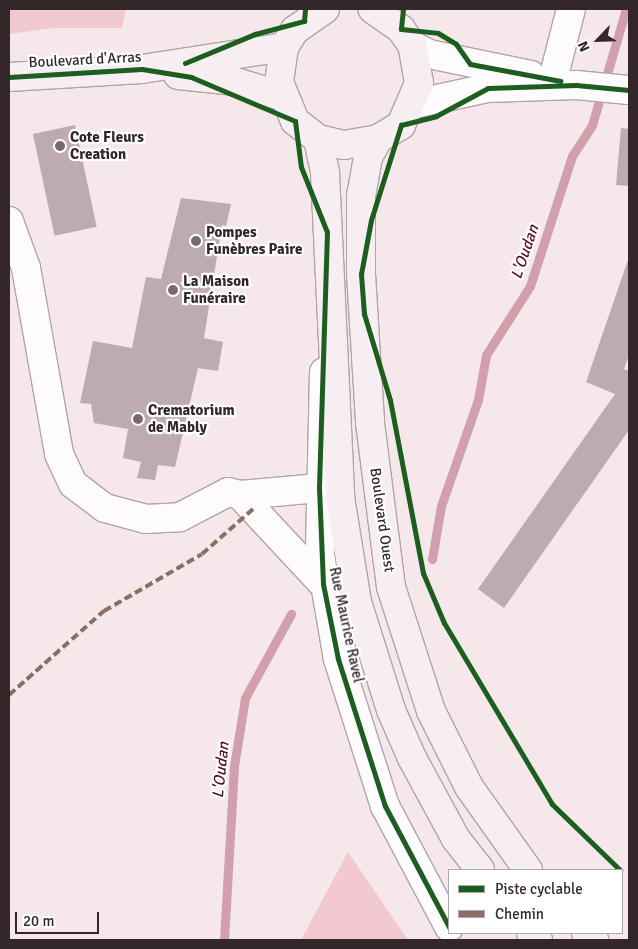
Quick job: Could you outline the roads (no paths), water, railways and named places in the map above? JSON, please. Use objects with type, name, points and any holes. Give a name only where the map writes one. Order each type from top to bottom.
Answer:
[{"type":"main road","points":[[325,9],[304,21],[284,47],[279,82],[282,96],[295,121],[318,139],[344,146],[378,139],[402,125],[414,104],[418,65],[412,45],[401,28],[375,9]]},
{"type":"main road","name":"Boulevard d'Arras","points":[[9,77],[142,69],[284,47]]},
{"type":"main road","name":"Boulevard d'Arras","points":[[142,69],[233,81],[282,96]]},
{"type":"main road","points":[[318,139],[325,173],[328,276],[340,497],[357,602],[391,710],[412,758],[456,839],[479,869]]},
{"type":"main road","name":"Boulevard Ouest","points":[[378,139],[368,157],[361,195],[362,274],[382,522],[392,587],[414,666],[469,787],[527,869]]},
{"type":"street","points":[[565,82],[571,9]]},
{"type":"street","points":[[412,45],[470,64],[565,82],[623,89]]},
{"type":"street","points":[[414,104],[467,90],[565,82]]},
{"type":"street","points":[[9,221],[26,268],[59,454],[73,484],[105,508],[146,519],[180,517],[228,492],[240,495],[318,488]]},
{"type":"street","name":"Rue Maurice Ravel","points":[[328,276],[318,488],[323,584],[338,659],[375,780],[409,857],[448,925]]},
{"type":"street","points":[[240,495],[323,584]]},
{"type":"waterway","name":"L'Oudan","points":[[432,559],[441,506],[478,400],[486,355],[530,286],[572,156],[592,125],[626,9]]},
{"type":"waterway","name":"L'Oudan","points":[[224,940],[234,766],[245,698],[291,614]]},
{"type":"place","name":"Cote Fleurs Creation","points":[[60,146]]},
{"type":"place","name":"Pompes Funèbres Paire","points":[[196,241]]},
{"type":"place","name":"La Maison Funéraire","points":[[173,290]]},
{"type":"place","name":"Crematorium de Mably","points":[[138,419]]}]
